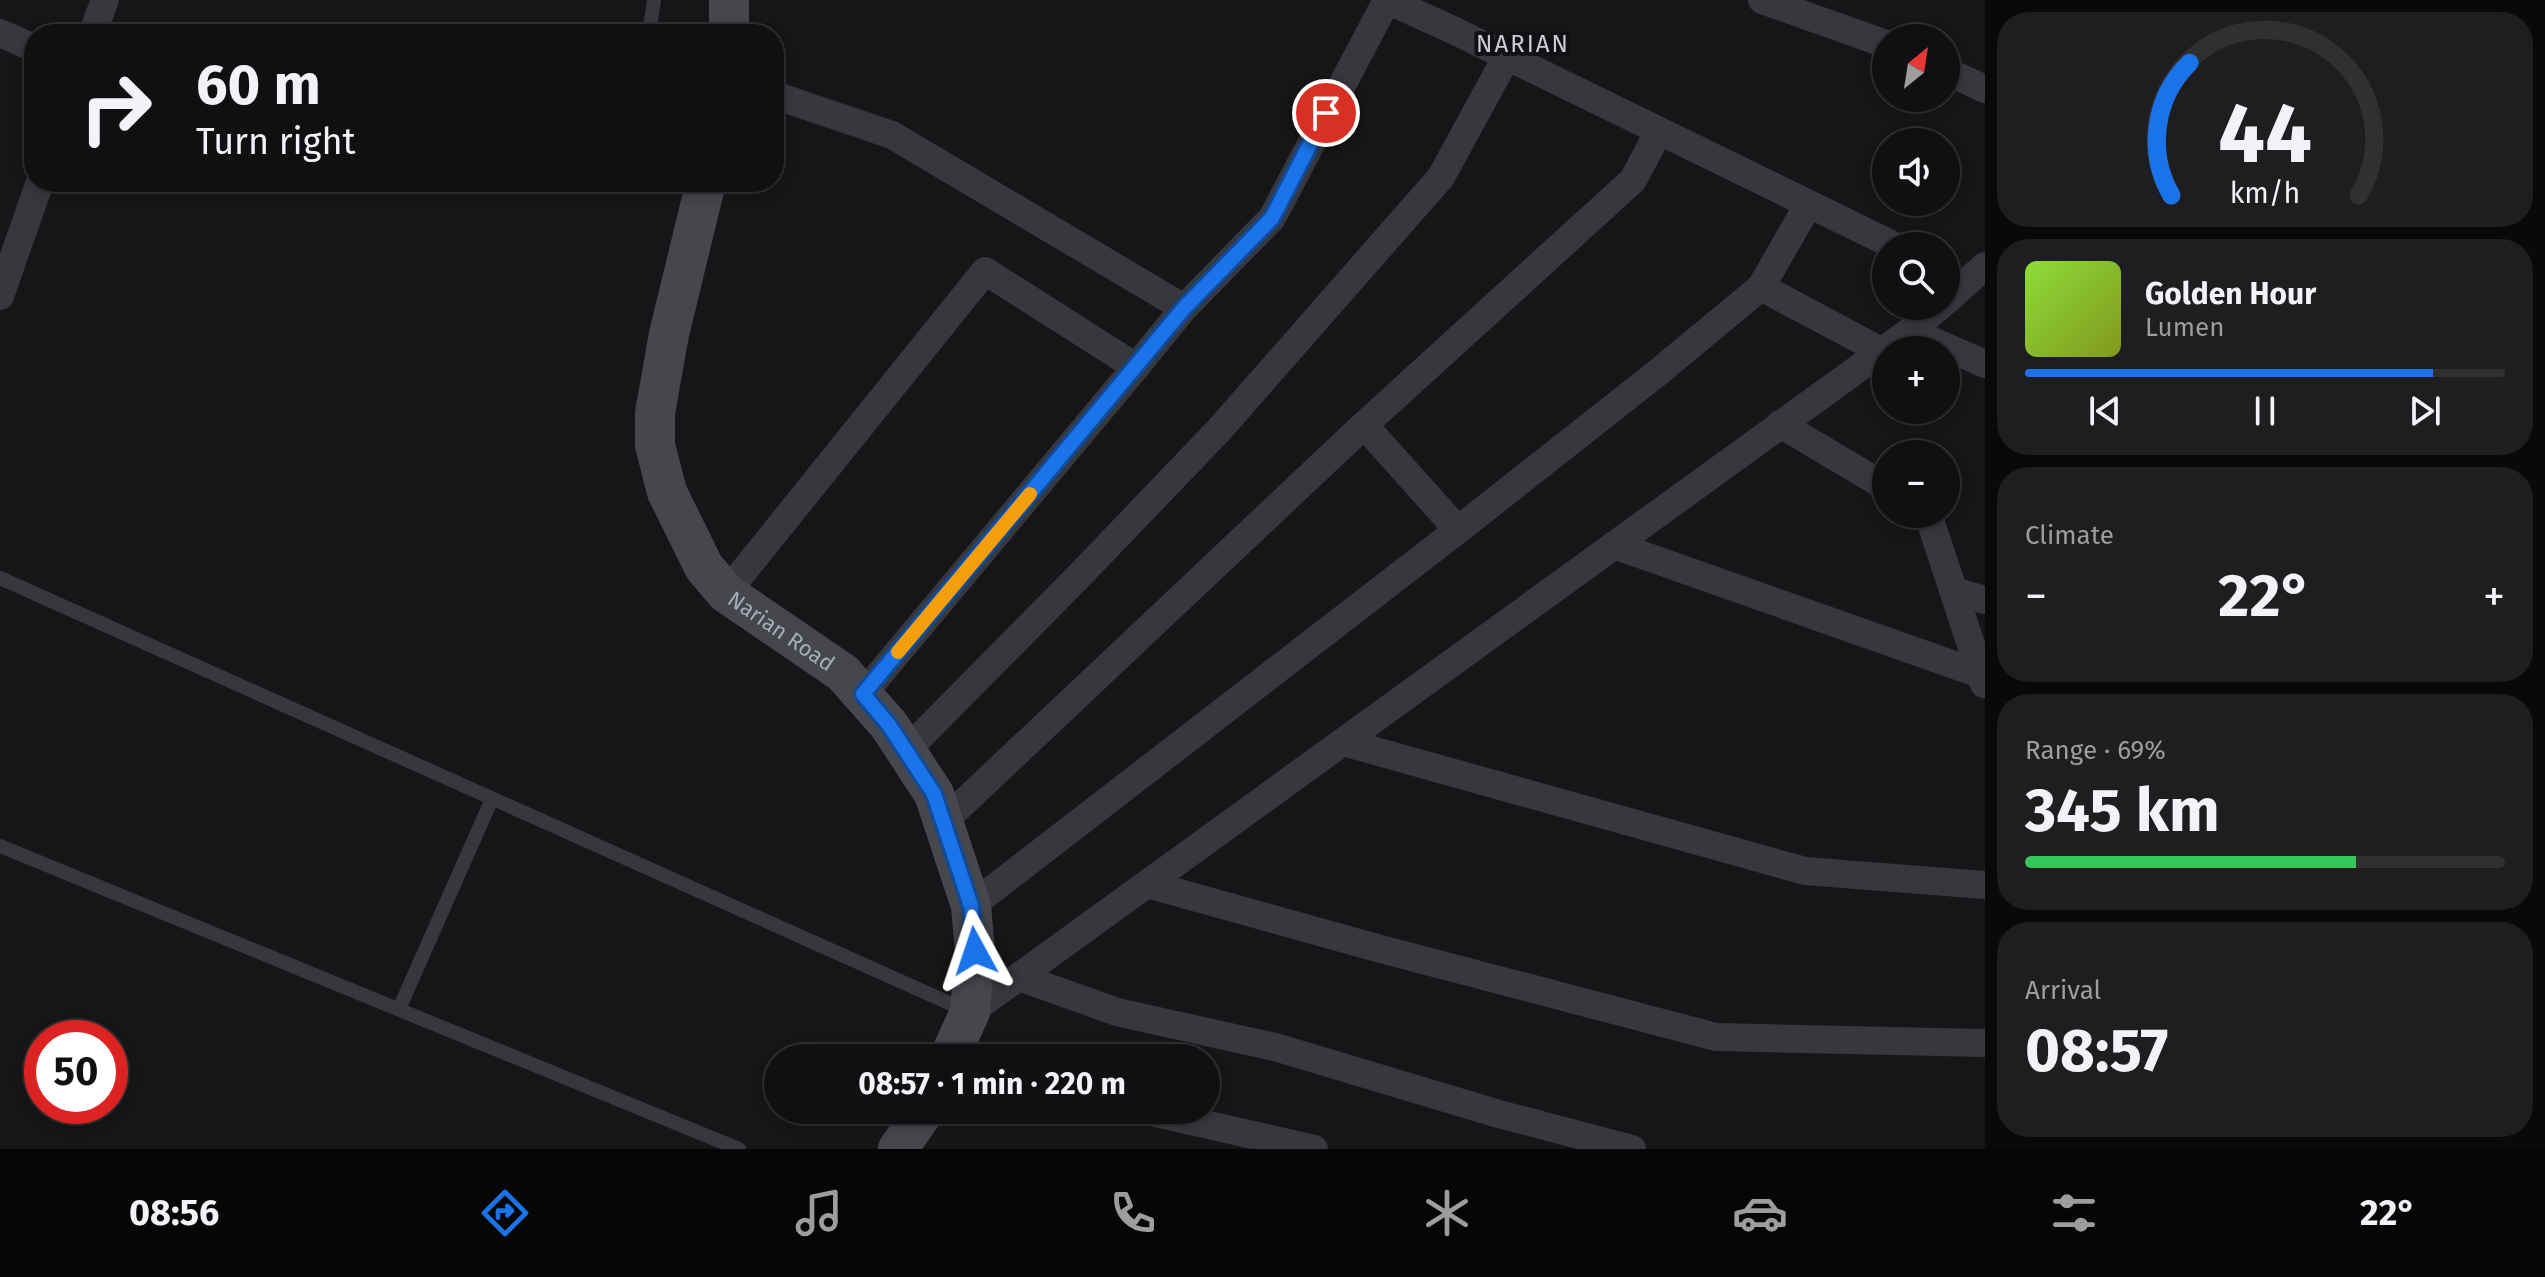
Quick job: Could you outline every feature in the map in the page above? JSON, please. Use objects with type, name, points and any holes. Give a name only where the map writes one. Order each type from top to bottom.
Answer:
[{"type":"main road","points":[[729,0],[729,24]]},
{"type":"main road","name":"Narian Road","points":[[704,192],[669,334],[655,413],[655,445],[667,492],[704,567],[726,593],[843,673],[889,725],[934,794],[971,906],[975,951],[970,1012],[955,1044]]},
{"type":"main road","points":[[898,1149],[915,1124]]},
{"type":"street","points":[[96,24],[105,0]]},
{"type":"street","points":[[863,694],[1184,308],[1272,218],[1387,0],[1872,235]]},
{"type":"street","points":[[1762,0],[1872,39]]},
{"type":"street","points":[[0,33],[24,44]]},
{"type":"street","points":[[906,751],[1219,430],[1441,177],[1507,56]]},
{"type":"street","points":[[1960,77],[1985,89]]},
{"type":"street","points":[[784,98],[892,135],[1184,308]]},
{"type":"street","points":[[943,822],[1364,425],[1633,180],[1659,131]]},
{"type":"street","points":[[0,296],[36,192]]},
{"type":"street","points":[[971,906],[1458,530],[1761,287],[1808,205]]},
{"type":"street","points":[[726,593],[985,271],[1136,367]]},
{"type":"street","points":[[1761,287],[1872,346]]},
{"type":"street","points":[[1903,336],[1923,320]]},
{"type":"street","points":[[1910,331],[1985,364]]},
{"type":"street","points":[[970,1012],[1872,358]]},
{"type":"street","points":[[1780,424],[1872,479]]},
{"type":"street","points":[[1364,425],[1458,530]]},
{"type":"street","points":[[1933,528],[1983,681]]},
{"type":"street","points":[[1614,545],[1983,681]]},
{"type":"street","points":[[1954,591],[1985,600]]},
{"type":"street","points":[[1343,742],[1805,871],[1985,885]]},
{"type":"street","points":[[1147,884],[1716,1037],[1985,1043]]},
{"type":"street","points":[[1019,977],[1117,1012],[1275,1047],[1499,1114],[1632,1149]]},
{"type":"street","points":[[1204,1124],[1314,1149]]},
{"type":"lane","points":[[650,24],[654,0]]},
{"type":"lane","points":[[0,578],[970,1012]]},
{"type":"lane","points":[[399,1009],[492,799]]},
{"type":"lane","points":[[0,846],[739,1149]]},
{"type":"slow traffic","points":[[898,652],[1030,494]]},
{"type":"district","name":"NARIAN","points":[[1523,44]]},
{"type":"route","points":[[975,951],[971,906],[934,794],[889,725],[863,694],[1184,308],[1272,218],[1326,113]]}]
